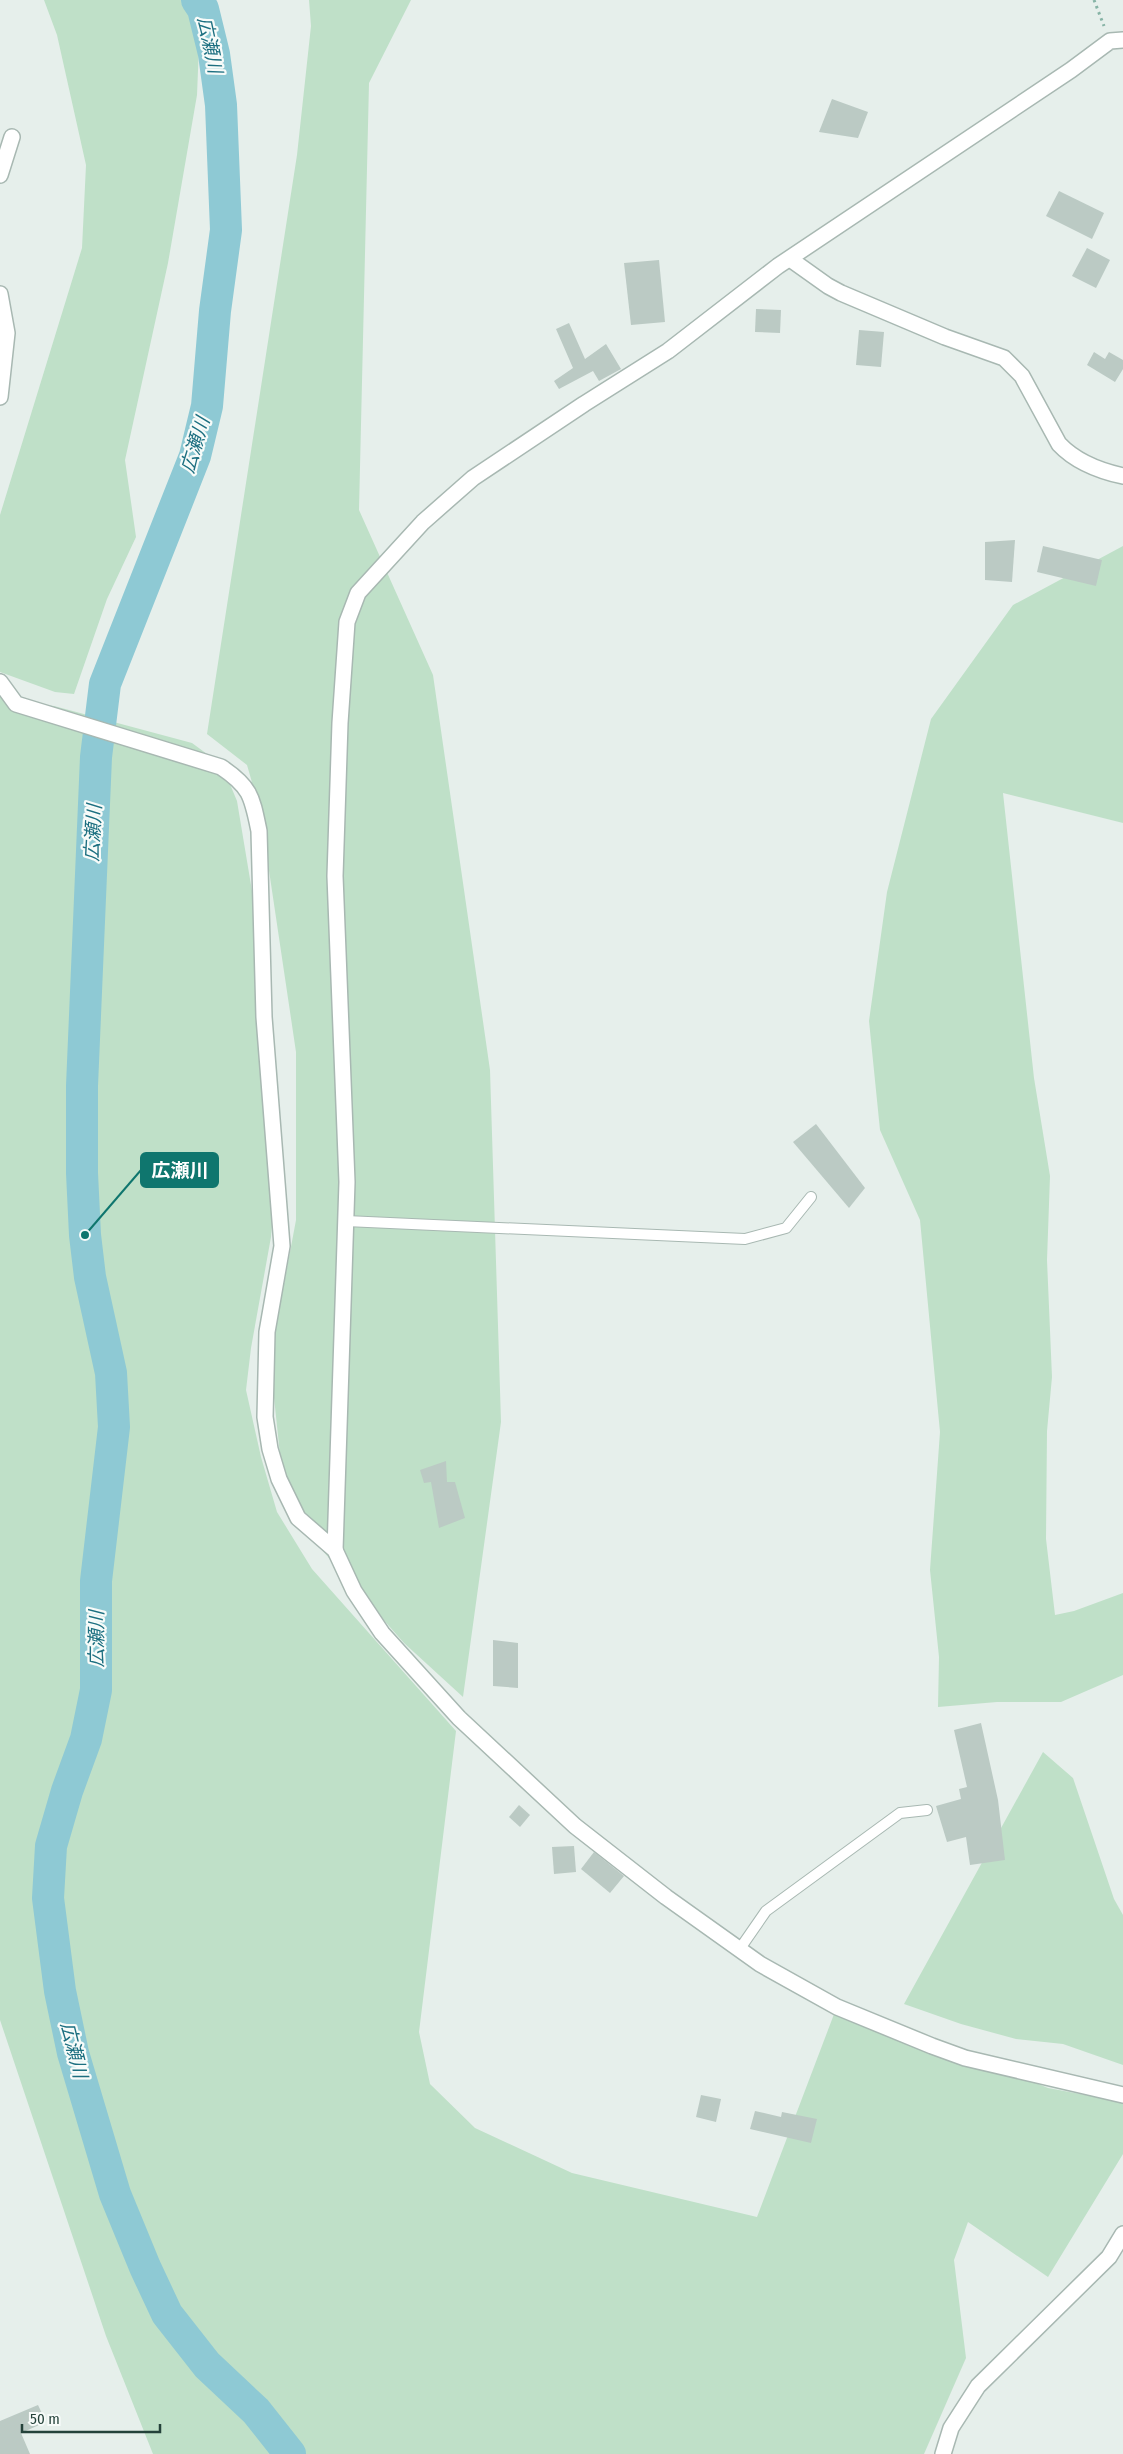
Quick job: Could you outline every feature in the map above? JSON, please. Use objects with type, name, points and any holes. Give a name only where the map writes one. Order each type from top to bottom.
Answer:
[{"type":"street","points":[[335,1550],[346,1221],[344,1051],[335,876],[340,723],[346,632],[349,612],[358,592],[423,522],[473,478],[668,351],[790,259],[1116,41]]},
{"type":"street","points":[[0,175],[12,137]]},
{"type":"street","points":[[790,259],[841,293],[945,337],[1004,358],[1022,376],[1059,444],[1065,450],[1079,460],[1110,473],[1123,476]]},
{"type":"street","points":[[0,294],[7,333],[0,397]]},
{"type":"street","points":[[0,682],[16,704],[221,767],[239,779],[253,801],[259,831],[264,1017],[282,1246],[267,1332],[265,1417],[270,1449],[285,1496],[304,1525],[335,1550],[354,1591],[382,1633],[460,1718],[576,1826],[666,1897],[760,1964],[837,2007],[965,2058],[1123,2094]]},
{"type":"street","points":[[943,2454],[951,2428],[978,2386],[1109,2257],[1123,2234]]},
{"type":"lane","points":[[346,1221],[745,1239],[786,1228],[811,1197]]},
{"type":"lane","points":[[739,1950],[766,1911],[900,1813],[928,1810]]},
{"type":"path","points":[[1094,0],[1116,41]]},
{"type":"green space","points":[[44,0],[194,0],[200,21],[197,95],[168,263],[125,460],[136,537],[107,599],[74,694],[55,692],[0,672],[0,515],[82,248],[86,165],[57,35]]},
{"type":"green space","points":[[309,0],[411,0],[369,83],[359,510],[433,675],[490,1070],[501,1422],[463,1697],[404,1643],[321,1549],[282,1474],[270,1359],[296,1220],[296,1052],[260,810],[247,765],[207,734],[297,155],[311,26]]},
{"type":"green space","points":[[1123,546],[1123,823],[1003,793],[1034,1078],[1050,1176],[1047,1260],[1052,1377],[1047,1431],[1046,1539],[1055,1615],[1074,1611],[1123,1593],[1123,1675],[1061,1702],[997,1702],[938,1707],[939,1657],[930,1570],[940,1432],[920,1220],[880,1130],[869,1021],[887,892],[931,719],[1013,605]]},
{"type":"green space","points":[[0,696],[23,703],[54,706],[192,743],[222,765],[237,801],[272,1011],[276,1172],[271,1237],[251,1348],[246,1390],[261,1457],[277,1512],[312,1569],[456,1731],[419,2032],[430,2084],[475,2128],[572,2173],[757,2217],[839,2001],[1048,2088],[1123,2102],[1123,2154],[1048,2277],[968,2222],[954,2260],[966,2358],[924,2454],[153,2454],[106,2336],[0,2020]]},
{"type":"green space","points":[[1043,1752],[1073,1778],[1114,1899],[1123,1915],[1123,2065],[1063,2044],[1016,2039],[961,2024],[904,2004]]},
{"type":"building","points":[[832,99],[868,112],[858,138],[819,132]]},
{"type":"building","points":[[1059,191],[1104,213],[1092,239],[1046,216]]},
{"type":"building","points":[[1087,248],[1110,260],[1096,288],[1072,276]]},
{"type":"building","points":[[659,260],[665,322],[631,325],[624,263]]},
{"type":"building","points":[[756,309],[781,310],[780,333],[755,332]]},
{"type":"building","points":[[569,323],[585,359],[606,344],[621,369],[599,381],[593,371],[559,389],[554,381],[573,368],[556,329]]},
{"type":"building","points":[[859,330],[884,332],[881,367],[856,365]]},
{"type":"building","points":[[1094,352],[1105,359],[1109,352],[1123,360],[1123,369],[1115,382],[1087,365]]},
{"type":"building","points":[[1015,540],[1012,582],[985,580],[985,542]]},
{"type":"building","points":[[1043,546],[1102,560],[1096,586],[1037,572]]},
{"type":"building","points":[[816,1124],[865,1188],[849,1208],[793,1142]]},
{"type":"building","points":[[446,1461],[447,1482],[455,1482],[465,1518],[439,1528],[431,1482],[424,1483],[420,1470]]},
{"type":"building","points":[[493,1640],[518,1643],[518,1688],[493,1686]]},
{"type":"building","points":[[981,1723],[998,1800],[1005,1860],[970,1865],[966,1837],[947,1842],[936,1806],[961,1799],[959,1789],[967,1787],[954,1730]]},
{"type":"building","points":[[519,1805],[530,1815],[520,1827],[509,1817]]},
{"type":"building","points":[[574,1846],[576,1872],[554,1874],[552,1847]]},
{"type":"building","points":[[594,1852],[624,1876],[610,1893],[581,1869]]},
{"type":"building","points":[[701,2095],[721,2099],[716,2122],[696,2117]]},
{"type":"building","points":[[755,2111],[781,2117],[782,2112],[817,2119],[811,2143],[750,2129]]},
{"type":"building","points":[[38,2405],[46,2422],[21,2433],[30,2454],[0,2454],[0,2421]]},
{"type":"waterway","name":"広瀬川","points":[[197,0],[203,9],[214,54],[221,105],[226,230],[215,311],[207,406],[195,456],[105,684],[96,757],[82,1086],[82,1173],[85,1235],[90,1277],[111,1373],[114,1427],[96,1581],[96,1690],[86,1739],[67,1791],[51,1846],[48,1898],[60,1991],[73,2053],[115,2194],[145,2267],[167,2314],[207,2365],[256,2411],[290,2454]]},
{"type":"place","name":"広瀬川","points":[[85,1235]]}]
